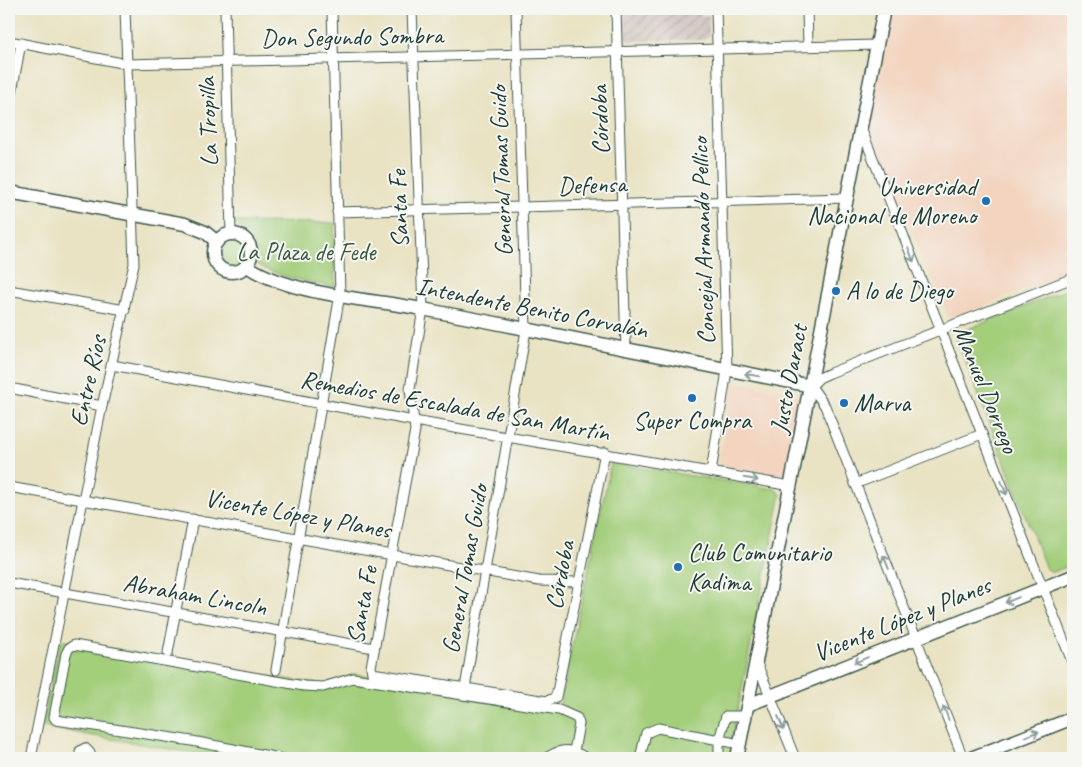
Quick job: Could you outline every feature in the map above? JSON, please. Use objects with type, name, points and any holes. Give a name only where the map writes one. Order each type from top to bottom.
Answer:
[{"type":"street","name":"Entre Ríos","points":[[31,758],[102,406],[125,310],[135,250],[125,9]]},
{"type":"street","name":"La Tropilla","points":[[224,9],[231,234]]},
{"type":"street","points":[[276,670],[300,538],[340,294],[332,9]]},
{"type":"street","name":"Santa Fe","points":[[412,9],[422,309],[410,389],[415,430],[371,667],[372,672],[465,688]]},
{"type":"street","name":"General Tomas Guido","points":[[465,688],[526,330],[516,9]]},
{"type":"street","name":"Córdoba","points":[[616,9],[626,350]]},
{"type":"street","name":"Concejal Armando Pellico","points":[[711,472],[727,370],[716,9]]},
{"type":"street","points":[[807,9],[808,46]]},
{"type":"street","name":"Justo Daract","points":[[737,758],[791,486],[815,391],[848,198],[884,9]]},
{"type":"street","name":"Don Segundo Sombra","points":[[9,41],[127,64],[518,52],[877,45]]},
{"type":"street","points":[[9,108],[21,43]]},
{"type":"street","name":"Manuel Dorrego","points":[[862,128],[1073,664]]},
{"type":"street","points":[[9,192],[134,214],[198,228],[217,242]]},
{"type":"street","name":"Defensa","points":[[337,212],[848,198]]},
{"type":"street","points":[[231,234],[238,235],[248,242],[251,254],[247,266],[235,272],[222,269],[214,259],[217,242],[222,237],[231,234]]},
{"type":"street","name":"Intendente Benito Corvalán","points":[[247,266],[270,278],[299,287],[422,309],[727,370],[815,391]]},
{"type":"street","points":[[963,758],[855,484],[815,391],[819,378],[1073,278]]},
{"type":"street","points":[[9,290],[125,310]]},
{"type":"street","name":"Remedios de Escalada de San Martín","points":[[112,365],[414,421],[605,452],[791,486]]},
{"type":"street","points":[[9,388],[102,406]]},
{"type":"street","points":[[855,484],[982,434]]},
{"type":"street","name":"Córdoba","points":[[465,688],[547,701],[556,697],[605,452]]},
{"type":"street","name":"Vicente López y Planes","points":[[9,487],[539,581],[579,582]]},
{"type":"street","points":[[168,652],[193,519]]},
{"type":"street","name":"Vicente López y Planes","points":[[747,711],[770,696],[1073,576]]},
{"type":"street","name":"Abraham Lincoln","points":[[9,582],[374,648]]},
{"type":"street","points":[[279,758],[192,741],[56,720],[54,717],[66,654],[69,648],[74,646],[316,687],[353,678],[559,710],[577,718],[579,724],[574,750]]},
{"type":"street","points":[[756,661],[795,758]]},
{"type":"street","points":[[719,758],[720,740],[726,716],[747,711]]},
{"type":"street","points":[[971,758],[1073,718]]},
{"type":"street","points":[[640,758],[646,733],[658,728],[740,744]]},
{"type":"street","points":[[81,758],[80,751],[85,748],[90,753],[88,758]]},
{"type":"street","points":[[546,758],[562,749],[574,750],[586,758]]},
{"type":"shaded area","points":[[624,9],[701,9],[701,15],[709,15],[709,36],[704,40],[628,41],[625,38]]},
{"type":"shaded area","name":"Universidad Nacional de Moreno","points":[[890,9],[1073,9],[1073,271],[952,318],[947,315],[868,131],[865,116]]},
{"type":"shaded area","points":[[733,381],[800,395],[785,477],[722,467],[719,462]]},
{"type":"green space","name":"La Plaza de Fede","points":[[234,222],[334,223],[335,287],[303,281],[263,268],[254,263],[252,241],[247,233],[237,227]]},
{"type":"green space","points":[[232,234],[245,240],[251,253],[245,266],[232,272],[219,266],[213,253],[219,240]]},
{"type":"green space","points":[[1073,287],[1073,564],[1053,572],[1046,569],[956,337],[958,333]]},
{"type":"green space","name":"Club Comunitario Kadima","points":[[611,463],[775,489],[781,494],[728,758],[222,758],[42,727],[60,640],[322,685],[355,674],[559,707]]},
{"type":"place","name":"Universidad Nacional de Moreno","points":[[986,201]]},
{"type":"place","name":"A lo de Diego","points":[[836,291]]},
{"type":"place","name":"Super Compra","points":[[692,398]]},
{"type":"place","name":"Marva","points":[[844,403]]},
{"type":"place","name":"Club Comunitario Kadima","points":[[678,567]]}]
